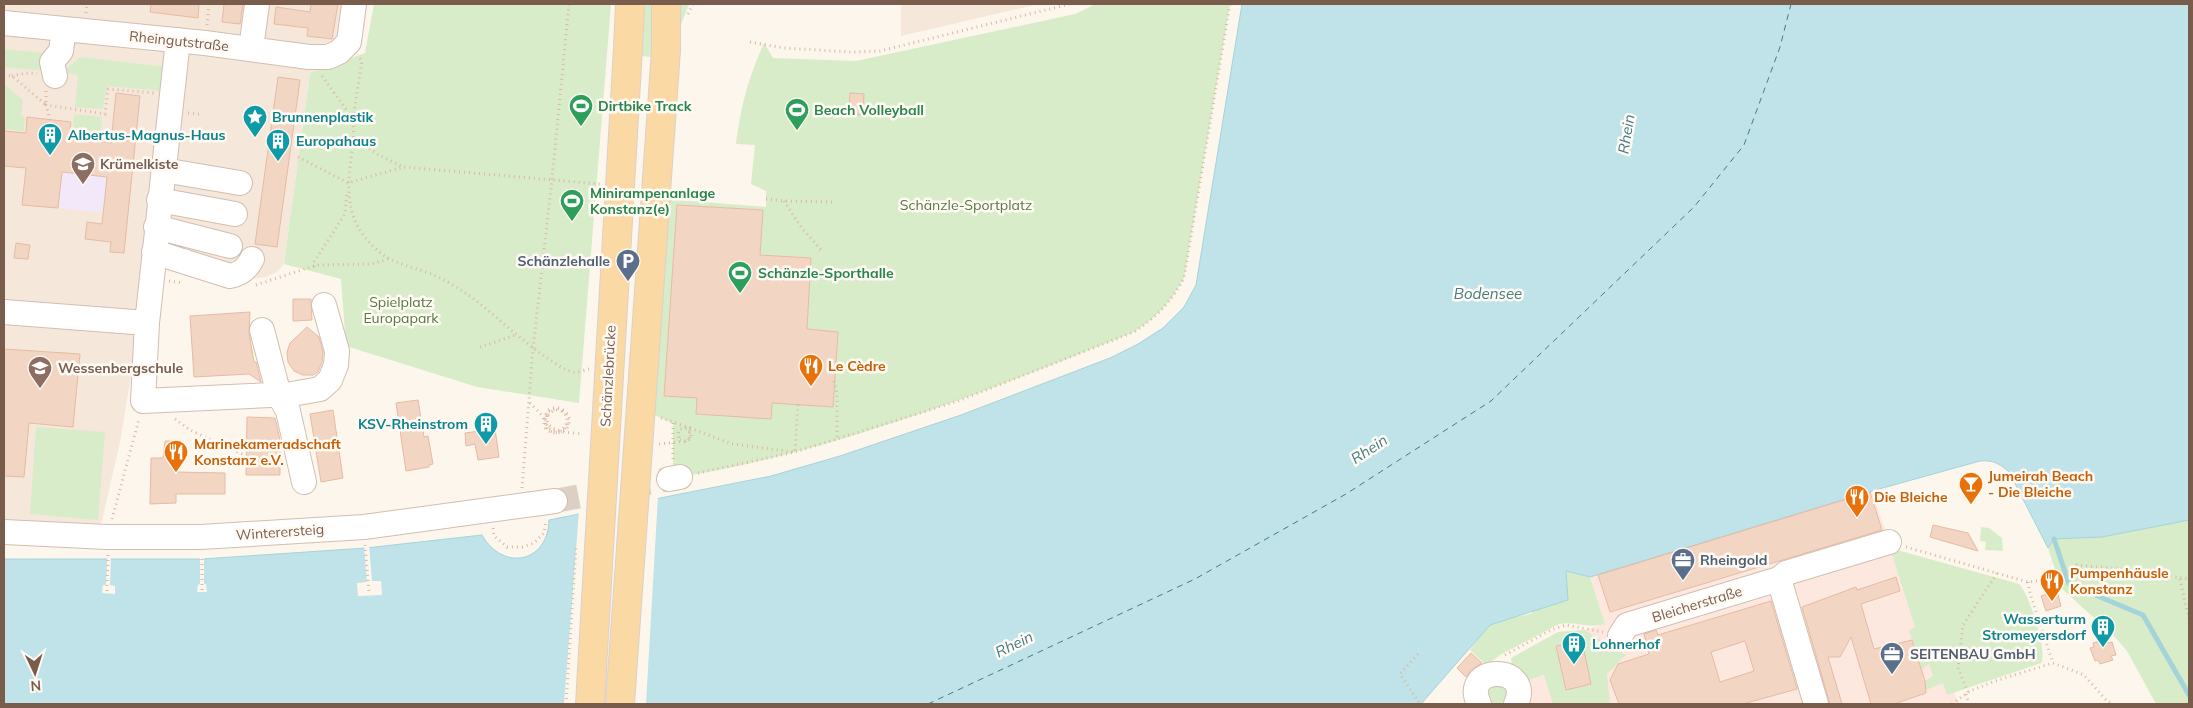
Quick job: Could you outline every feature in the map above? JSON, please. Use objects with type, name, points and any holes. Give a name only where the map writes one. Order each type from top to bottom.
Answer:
[{"type":"main road","name":"Schänzlebrücke","points":[[590,704],[612,286],[630,4]]},
{"type":"main road","points":[[620,704],[666,50],[666,4]]},
{"type":"street","points":[[251,49],[257,4]]},
{"type":"street","points":[[349,42],[354,4]]},
{"type":"street","name":"Rheingutstraße","points":[[4,24],[178,40],[308,57],[328,57],[340,52],[349,42]]},
{"type":"street","points":[[55,76],[52,62],[61,52],[64,29]]},
{"type":"street","points":[[178,40],[146,323],[152,401],[279,395],[307,392],[320,388],[330,380],[336,365],[337,351],[324,305]]},
{"type":"street","points":[[163,170],[240,183]]},
{"type":"street","points":[[159,200],[234,214]]},
{"type":"street","points":[[156,227],[230,246]]},
{"type":"street","points":[[154,252],[230,276],[244,270],[252,259]]},
{"type":"street","points":[[4,312],[146,323]]},
{"type":"street","points":[[262,330],[279,395],[288,411],[304,482]]},
{"type":"street","name":"Winterersteig","points":[[4,532],[107,537],[201,537],[364,527],[550,502]]},
{"type":"street","name":"Bleicherstraße","points":[[1620,636],[1627,625],[1779,579],[1786,573],[1889,542]]},
{"type":"street","points":[[1779,579],[1816,704]]},
{"type":"street","points":[[1479,704],[1476,693],[1478,686],[1487,676],[1494,673],[1500,673],[1513,680],[1518,692],[1516,704]]},
{"type":"path","points":[[520,507],[533,349],[569,4]]},
{"type":"path","points":[[750,42],[784,48],[852,52],[880,51],[1070,4]]},
{"type":"path","points":[[795,452],[732,444],[673,422],[674,478],[795,452],[958,401],[1043,369],[1134,332],[1162,310],[1173,298],[1184,278],[1186,270],[1230,4]]},
{"type":"path","points":[[314,267],[314,262],[345,214],[354,137],[353,119],[362,61],[349,42]]},
{"type":"path","points":[[308,57],[353,119]]},
{"type":"path","points":[[4,76],[12,76],[46,106],[50,120]]},
{"type":"path","points":[[46,106],[105,114],[108,89],[172,95]]},
{"type":"path","points":[[354,137],[376,154],[403,167]]},
{"type":"path","points":[[298,157],[348,183],[403,167],[552,179]]},
{"type":"path","points":[[348,183],[351,210],[359,228],[389,259],[439,277],[458,288],[480,303],[533,349],[562,367],[575,372],[588,368],[594,371]]},
{"type":"path","points":[[766,199],[834,202]]},
{"type":"path","points":[[784,201],[801,227],[821,250]]},
{"type":"path","points":[[250,286],[314,267],[339,264],[371,264],[389,259]]},
{"type":"path","points":[[151,279],[188,283]]},
{"type":"path","points":[[480,347],[516,335]]},
{"type":"path","points":[[834,381],[838,394],[837,440]]},
{"type":"path","points":[[107,591],[107,537],[152,401],[190,430],[246,456]]},
{"type":"path","points":[[530,402],[544,418],[546,428],[555,433],[560,433],[564,431],[567,428],[569,420],[567,413],[563,410],[557,408],[551,409],[545,415],[546,428],[556,433],[559,432],[564,430],[566,427],[568,416],[563,410],[557,408],[552,409],[546,415],[548,427],[556,432],[559,431],[563,430],[567,418],[562,411],[554,410],[547,416],[548,426],[556,430],[565,432],[583,434]]},
{"type":"path","points":[[795,452],[798,404]]},
{"type":"path","points":[[656,444],[688,441],[691,437],[689,429],[679,430],[678,435],[680,440],[685,441],[689,438],[690,428]]},
{"type":"path","points":[[490,510],[494,536],[507,547],[522,547],[534,543],[544,533],[550,502]]},
{"type":"path","points":[[364,527],[369,592]]},
{"type":"path","points":[[201,537],[202,590]]},
{"type":"path","points":[[1889,542],[2028,582],[2057,579],[2077,565],[2120,568],[2189,579]]},
{"type":"path","points":[[1969,704],[1958,668],[1963,625],[1997,573]]},
{"type":"path","points":[[2180,579],[2189,620]]},
{"type":"path","points":[[2028,582],[2053,662]]},
{"type":"path","points":[[1494,673],[1495,662],[1502,657],[1551,630],[1566,624],[1620,636]]},
{"type":"path","points":[[1418,654],[1400,674],[1420,704]]},
{"type":"path","points":[[1952,704],[1967,693],[1995,681],[2053,662],[2084,675],[2107,702],[2113,704]]},
{"type":"shaded area","points":[[4,4],[346,4],[336,63],[310,73],[284,264],[277,272],[266,277],[232,282],[145,266],[135,352],[120,442],[101,525],[4,520]]},
{"type":"shaded area","points":[[901,4],[1039,4],[901,36]]},
{"type":"shaded area","name":"Krümelkiste","points":[[62,166],[72,173],[107,177],[105,192],[127,215],[58,208]]},
{"type":"shaded area","points":[[1872,491],[1920,632],[1960,704],[1523,704],[1526,701],[1528,680],[1512,666],[1511,658],[1558,632],[1584,630],[1605,624],[1590,577],[1594,574]]},
{"type":"green space","name":"Spielplatz Europapark","points":[[374,4],[611,4],[579,403],[477,387],[346,346],[341,279],[284,264],[310,73],[365,53]]},
{"type":"green space","points":[[639,4],[652,4],[655,37],[652,57],[641,56]]},
{"type":"green space","points":[[676,4],[689,4],[680,27],[676,26]]},
{"type":"green space","name":"Schänzle-Sportplatz","points":[[1096,4],[1230,4],[1184,278],[1174,295],[1163,308],[1134,332],[965,398],[908,418],[791,453],[673,478],[673,423],[652,414],[665,195],[678,200],[766,207],[766,191],[751,184],[755,145],[736,144],[746,92],[764,43],[773,58],[856,61],[1075,14]],"holes":[[[677,205],[763,210],[760,255],[811,259],[807,329],[838,332],[833,406],[772,403],[696,413],[697,398],[664,395]]]},
{"type":"green space","points":[[4,49],[72,56],[56,72],[4,67]]},
{"type":"green space","points":[[80,57],[167,67],[166,91],[107,86],[103,109],[75,107],[78,75],[63,72]]},
{"type":"green space","points":[[4,84],[23,100],[21,115],[25,118],[24,131],[4,129]]},
{"type":"green space","points":[[74,114],[102,117],[100,139],[72,136]]},
{"type":"green space","points":[[36,427],[105,432],[98,520],[30,514]]},
{"type":"green space","points":[[2189,520],[2189,704],[2156,704],[2127,651],[2114,636],[2061,588],[2048,548],[2054,539],[2102,537]]},
{"type":"green space","points":[[1981,527],[1989,528],[2002,538],[2003,551],[1985,550],[1986,542],[1980,541]]},
{"type":"green space","points":[[1890,548],[2019,584],[2028,599],[2040,636],[2042,647],[2041,663],[1947,695],[1943,683],[1926,690],[1925,681],[1933,676],[1929,664],[1922,670],[1909,630],[1915,627]]},
{"type":"green space","points":[[1566,571],[1590,577],[1605,624],[1593,626],[1571,623],[1559,624],[1500,655],[1469,679],[1484,663],[1470,650],[1481,634],[1490,625],[1509,618],[1531,614]]},
{"type":"green space","points":[[1584,630],[1626,655],[1607,674],[1610,704],[1553,704],[1544,675],[1528,680],[1512,666],[1511,658],[1558,632]]},
{"type":"green space","points":[[1494,683],[1509,689],[1503,704],[1493,704],[1489,701],[1487,690]]},
{"type":"water","name":"Bodensee","points":[[1242,4],[2189,4],[2189,520],[2102,537],[2054,539],[2048,548],[2009,472],[1996,463],[1980,461],[1872,491],[1590,577],[1566,571],[1568,600],[1490,625],[1421,704],[4,704],[4,559],[202,559],[366,548],[482,535],[491,547],[501,554],[512,558],[523,558],[541,546],[547,535],[549,520],[771,476],[840,456],[961,415],[1110,358],[1138,344],[1163,328],[1184,307],[1196,285]]},
{"type":"pier","points":[[658,496],[646,704],[564,704],[579,511]]},
{"type":"pier","points":[[369,545],[372,581],[381,581],[382,595],[358,596],[357,583],[367,582],[364,546]]},
{"type":"pier","points":[[200,556],[204,556],[204,584],[206,584],[207,592],[197,592],[198,585],[200,584]]},
{"type":"pier","points":[[107,558],[111,558],[110,585],[115,586],[115,594],[102,593],[103,585],[106,585]]},
{"type":"building","points":[[151,4],[199,4],[198,18],[150,12]]},
{"type":"building","points":[[224,4],[243,4],[240,24],[222,22]]},
{"type":"building","points":[[311,4],[338,4],[332,39],[307,36],[308,28],[274,24],[276,7],[310,12]]},
{"type":"building","name":"Europahaus","points":[[278,77],[300,80],[277,247],[255,244]]},
{"type":"building","name":"Albertus-Magnus-Haus","points":[[116,93],[140,96],[124,253],[110,252],[111,242],[85,239],[87,222],[102,224],[107,177],[62,172],[58,208],[22,205],[26,168],[4,166],[4,131],[26,133],[27,117],[71,122],[69,138],[111,143]]},
{"type":"building","points":[[850,93],[864,94],[863,115],[849,114]]},
{"type":"building","name":"Schänzle-Sporthalle","points":[[677,205],[763,210],[760,255],[811,258],[807,329],[838,332],[833,407],[772,403],[771,419],[696,414],[697,398],[664,396]]},
{"type":"building","points":[[16,243],[30,245],[28,259],[14,258]]},
{"type":"building","points":[[293,299],[311,299],[312,320],[293,321]]},
{"type":"building","points":[[250,312],[249,333],[254,362],[256,362],[261,382],[249,374],[194,377],[190,316]]},
{"type":"building","points":[[307,327],[319,337],[323,352],[318,372],[313,375],[303,375],[294,371],[288,362],[287,352],[290,343]]},
{"type":"building","name":"Wessenbergschule","points":[[4,349],[80,354],[73,427],[29,423],[24,477],[4,476]]},
{"type":"building","points":[[418,400],[424,437],[428,436],[433,464],[429,465],[429,467],[406,471],[396,403]]},
{"type":"building","points":[[333,410],[343,478],[321,482],[310,414]]},
{"type":"building","points":[[247,417],[275,418],[280,440],[280,475],[246,475]]},
{"type":"building","name":"KSV-Rheinstrom","points":[[495,429],[499,457],[478,460],[475,444],[466,446],[465,433]]},
{"type":"building","name":"Marinekameradschaft Konstanz e.V.","points":[[165,441],[177,441],[177,472],[225,473],[225,494],[176,494],[176,503],[150,504],[151,458],[163,458]]},
{"type":"building","points":[[1870,492],[1882,530],[1610,612],[1598,575]]},
{"type":"building","points":[[1933,525],[1968,533],[1978,551],[1930,537]]},
{"type":"building","points":[[1896,577],[1900,591],[1861,604],[1874,649],[1912,640],[1925,681],[1926,693],[1894,704],[1871,704],[1851,637],[1840,657],[1828,657],[1842,704],[1830,704],[1802,607],[1856,587],[1857,590]]},
{"type":"building","name":"Pumpenhäusle Konstanz","points":[[2057,591],[2061,606],[2046,611],[2041,596]]},
{"type":"building","points":[[1771,601],[1797,689],[1743,704],[1619,704],[1610,680],[1618,664],[1649,654],[1644,634],[1656,630],[1658,635]],"holes":[[[1745,641],[1754,671],[1720,682],[1711,652]]]},
{"type":"building","name":"Wasserturm Stromeyersdorf","points":[[2107,639],[2108,643],[2112,642],[2116,655],[2111,656],[2113,660],[2100,664],[2098,660],[2095,661],[2090,648],[2094,647],[2093,643]]},
{"type":"building","name":"Lohnerhof","points":[[1582,641],[1591,684],[1566,690],[1556,646]]},
{"type":"building","points":[[1471,653],[1482,663],[1471,670],[1466,677],[1457,668]]},
{"type":"waterway","points":[[2054,539],[2069,584],[2143,615],[2189,695]]},
{"type":"ferry route","points":[[928,704],[1195,579],[1346,494],[1491,401],[1694,207],[1744,145],[1780,47],[1791,4]]},
{"type":"tunnel","points":[[555,501],[669,479]]},
{"type":"place","name":"Dirtbike Track","points":[[581,127]]},
{"type":"place","name":"Beach Volleyball","points":[[797,131]]},
{"type":"place","name":"Brunnenplastik","points":[[255,138]]},
{"type":"place","name":"Albertus-Magnus-Haus","points":[[50,156]]},
{"type":"place","name":"Europahaus","points":[[278,162]]},
{"type":"place","name":"Krümelkiste","points":[[83,185]]},
{"type":"place","name":"Minirampenanlage Konstanz(e)","points":[[572,222]]},
{"type":"place","name":"Schänzlehalle","points":[[628,282]]},
{"type":"place","name":"Schänzle-Sporthalle","points":[[740,294]]},
{"type":"place","name":"Le Cèdre","points":[[811,387]]},
{"type":"place","name":"Wessenbergschule","points":[[40,389]]},
{"type":"place","name":"KSV-Rheinstrom","points":[[486,445]]},
{"type":"place","name":"Marinekameradschaft Konstanz e.V.","points":[[176,473]]},
{"type":"place","name":"Jumeirah Beach - Die Bleiche","points":[[1971,505]]},
{"type":"place","name":"Die Bleiche","points":[[1857,518]]},
{"type":"place","name":"Rheingold","points":[[1683,581]]},
{"type":"place","name":"Pumpenhäusle Konstanz","points":[[2052,602]]},
{"type":"place","name":"Wasserturm Stromeyersdorf","points":[[2103,648]]},
{"type":"place","name":"Lohnerhof","points":[[1574,665]]},
{"type":"place","name":"SEITENBAU GmbH","points":[[1892,675]]},
{"type":"water label","name":"Rhein","points":[[1626,134]]},
{"type":"water label","name":"Rhein","points":[[1369,449]]},
{"type":"water label","name":"Rhein","points":[[1014,644]]}]
